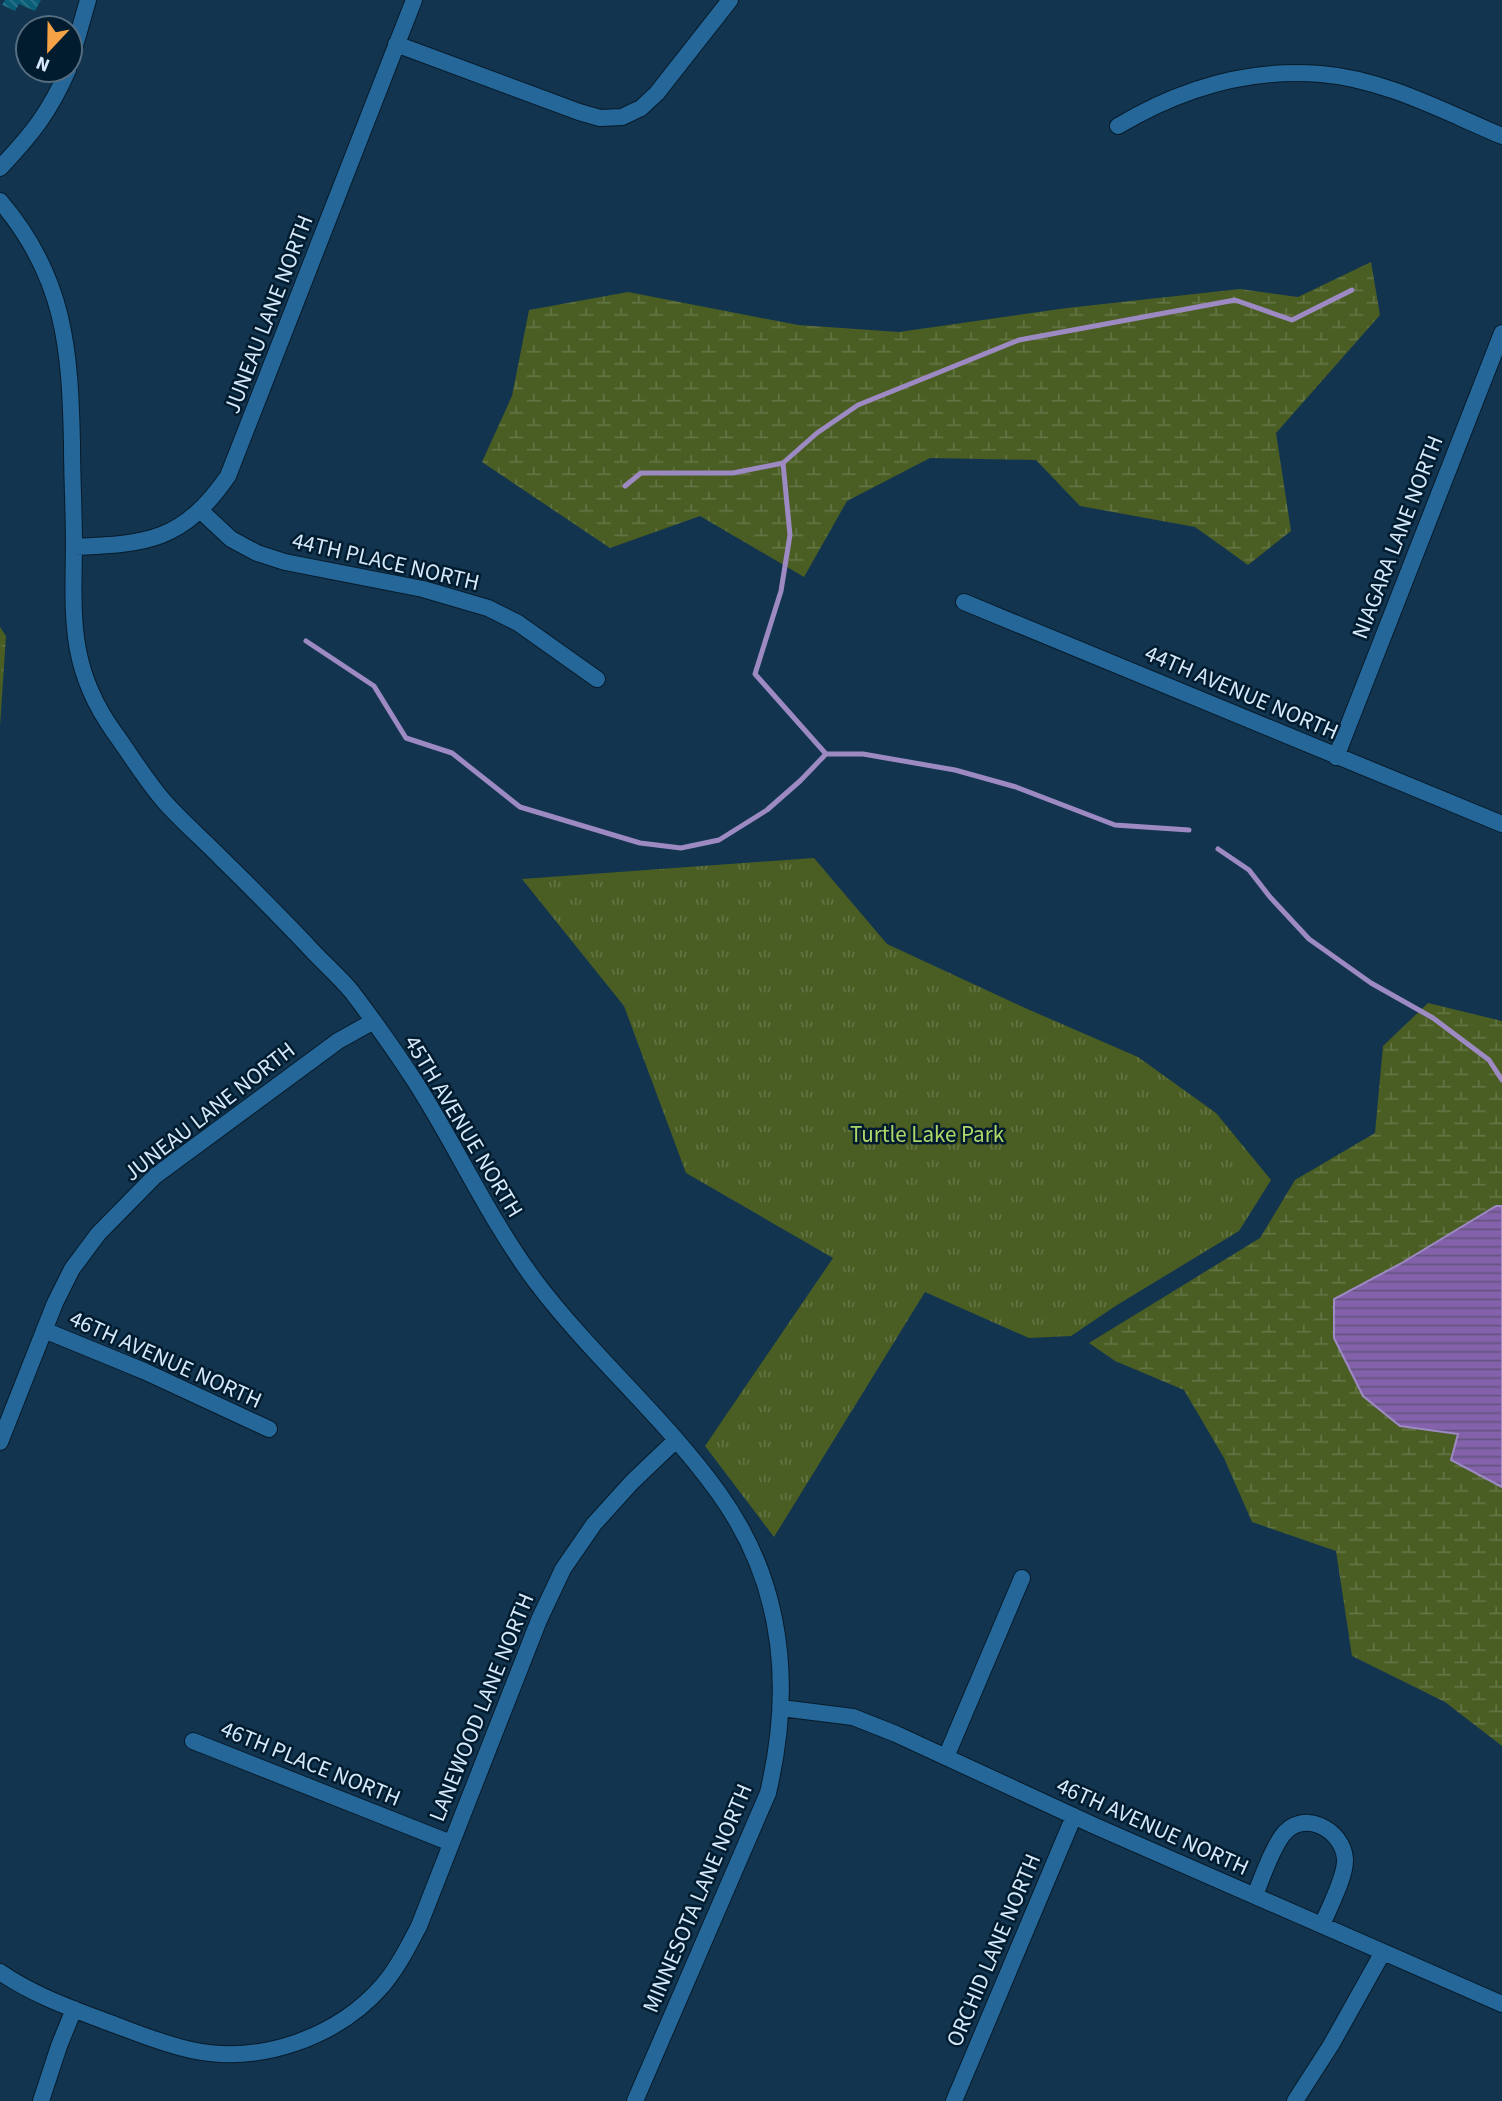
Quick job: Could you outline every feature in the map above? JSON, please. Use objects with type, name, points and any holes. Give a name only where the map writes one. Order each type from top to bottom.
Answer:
[{"type":"street","name":"JUNEAU LANE NORTH","points":[[74,547],[119,546],[152,540],[179,528],[201,511],[228,476],[414,0]]},
{"type":"street","points":[[396,44],[579,112],[600,118],[622,117],[641,108],[657,93],[730,0]]},
{"type":"street","points":[[1118,126],[1151,106],[1191,90],[1234,78],[1321,74],[1407,96],[1502,135]]},
{"type":"street","points":[[0,168],[27,139],[52,105],[62,84]]},
{"type":"street","points":[[0,201],[31,242],[51,284],[64,328],[70,374],[74,547]]},
{"type":"street","name":"NIAGARA LANE NORTH","points":[[1336,757],[1502,333]]},
{"type":"street","name":"44TH PLACE NORTH","points":[[201,511],[231,539],[257,553],[285,562],[423,589],[488,608],[517,622],[597,679]]},
{"type":"street","name":"45TH AVENUE NORTH","points":[[74,547],[72,606],[75,642],[85,678],[99,710],[162,799],[351,990],[417,1085],[504,1237],[537,1283],[573,1327],[676,1440],[719,1493],[743,1532],[762,1574],[775,1618],[781,1664],[781,1708]]},
{"type":"street","name":"44TH AVENUE NORTH","points":[[964,602],[1502,824]]},
{"type":"street","name":"JUNEAU LANE NORTH","points":[[0,1442],[44,1330],[72,1269],[98,1234],[155,1176],[338,1041],[372,1022]]},
{"type":"street","name":"46TH AVENUE NORTH","points":[[44,1330],[144,1371],[269,1429]]},
{"type":"street","name":"LANEWOOD LANE NORTH","points":[[0,1972],[74,2009],[158,2041],[191,2050],[227,2055],[263,2051],[296,2043],[329,2029],[359,2009],[383,1985],[419,1926],[539,1620],[563,1569],[594,1524],[676,1440]]},
{"type":"street","points":[[946,1757],[1022,1578]]},
{"type":"street","name":"46TH AVENUE NORTH","points":[[781,1708],[853,1717],[1502,2004]]},
{"type":"street","name":"MINNESOTA LANE NORTH","points":[[635,2101],[768,1793],[778,1751],[781,1708]]},
{"type":"street","name":"46TH PLACE NORTH","points":[[193,1741],[451,1843]]},
{"type":"street","name":"ORCHID LANE NORTH","points":[[954,2101],[1074,1816]]},
{"type":"street","points":[[1255,1895],[1283,1834],[1295,1826],[1309,1823],[1324,1826],[1343,1846],[1346,1861],[1322,1925]]},
{"type":"street","points":[[1295,2101],[1331,2045],[1382,1952]]},
{"type":"street","points":[[41,2101],[74,2009]]},
{"type":"green space","points":[[1371,262],[1380,315],[1276,433],[1291,531],[1248,565],[1195,527],[1080,506],[1036,460],[930,458],[847,501],[804,577],[700,516],[610,548],[482,462],[512,396],[529,310],[628,292],[798,325],[899,332],[1067,308],[1240,289],[1298,297]]},
{"type":"green space","points":[[0,627],[6,636],[0,726]]},
{"type":"green space","name":"Turtle Lake Park","points":[[814,858],[887,944],[1138,1057],[1216,1113],[1271,1180],[1239,1231],[1071,1336],[1029,1338],[925,1292],[774,1537],[705,1446],[833,1258],[686,1173],[624,1006],[522,879]]},
{"type":"green space","points":[[1428,1003],[1502,1021],[1502,1746],[1445,1702],[1352,1656],[1336,1551],[1252,1522],[1224,1458],[1184,1390],[1115,1361],[1089,1343],[1260,1238],[1295,1180],[1375,1133],[1383,1046]]},
{"type":"shaded area","points":[[1496,1206],[1502,1206],[1502,1487],[1451,1460],[1458,1434],[1400,1426],[1363,1396],[1334,1338],[1334,1299],[1400,1264]]},
{"type":"building","points":[[5,0],[41,0],[35,11],[19,4],[15,11],[2,5]]},
{"type":"waterway","points":[[826,754],[755,674],[781,591],[790,535],[783,463],[817,433],[858,405],[1019,340],[1235,300],[1292,320],[1352,290]]},
{"type":"waterway","points":[[625,486],[641,473],[733,473],[783,463]]},
{"type":"waterway","points":[[306,641],[374,686],[406,738],[452,753],[520,807],[640,843],[681,848],[719,840],[767,810],[826,754],[863,754],[955,770],[1016,787],[1115,825],[1189,830]]},
{"type":"waterway","points":[[1218,849],[1249,870],[1309,939],[1371,983],[1433,1018],[1489,1060],[1502,1080]]}]
